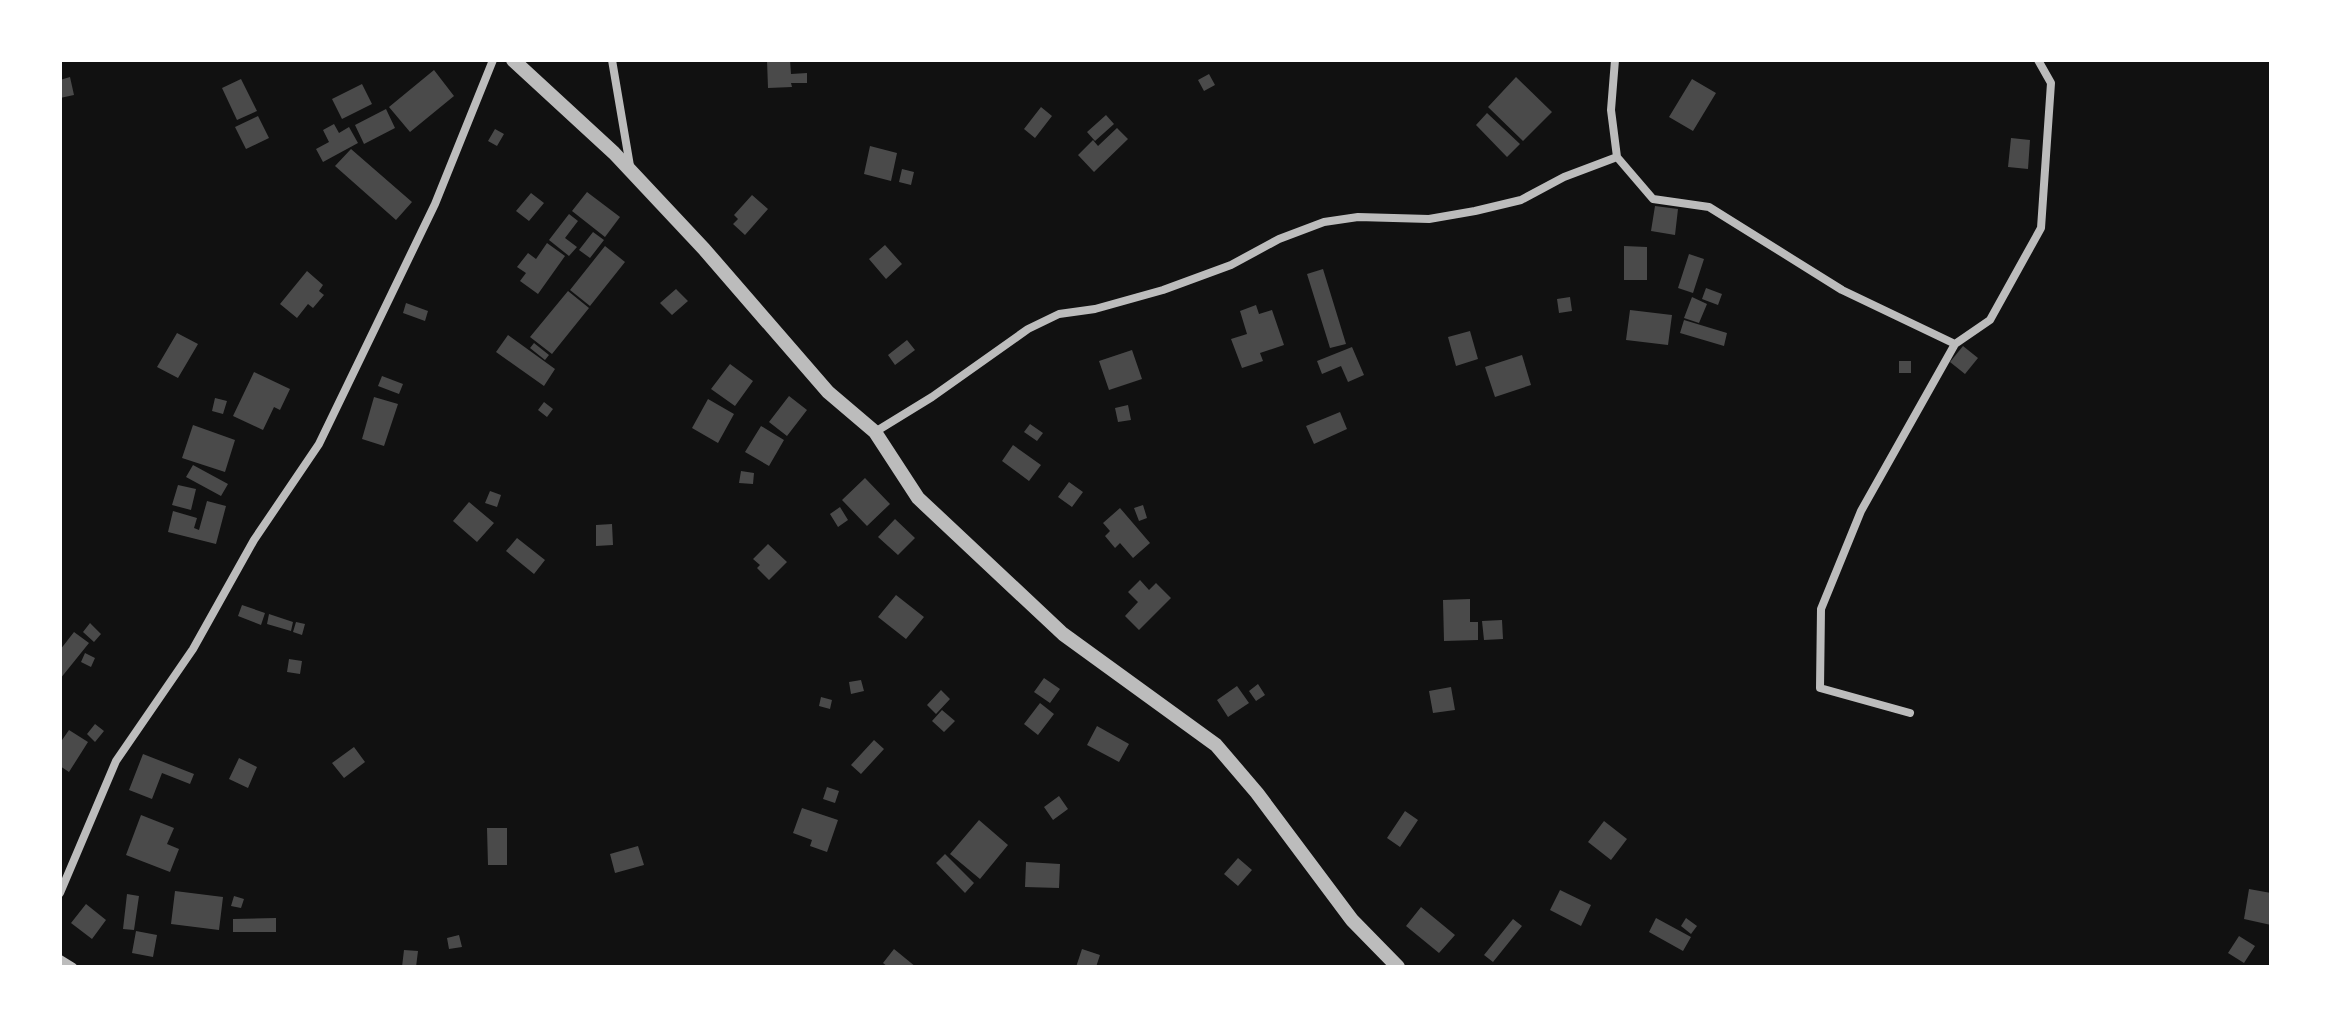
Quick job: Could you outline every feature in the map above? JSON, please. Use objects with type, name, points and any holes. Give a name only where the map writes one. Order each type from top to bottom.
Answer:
[{"type":"street","points":[[60,893],[116,761],[193,649],[254,540],[319,444],[435,204],[493,60]]},
{"type":"street","points":[[513,60],[631,171],[704,249],[828,392],[875,432],[918,498],[1063,634],[1216,745],[1257,793],[1352,920],[1398,967]]},
{"type":"street","points":[[612,60],[631,171]]},
{"type":"street","points":[[1615,60],[1611,110],[1617,157],[1653,199],[1709,207],[1842,290],[1955,344]]},
{"type":"street","points":[[1910,713],[1820,688],[1821,609],[1861,511],[1955,344],[1990,320],[2041,228],[2051,83],[2038,60]]},
{"type":"street","points":[[875,432],[932,397],[1028,329],[1059,314],[1095,309],[1163,290],[1231,265],[1279,239],[1324,222],[1358,217],[1429,219],[1475,211],[1521,200],[1564,177],[1617,157]]},
{"type":"street","points":[[60,959],[73,967]]},
{"type":"building","points":[[767,60],[790,60],[791,74],[807,73],[807,83],[768,88]]},
{"type":"building","points":[[434,70],[454,96],[410,132],[389,107]]},
{"type":"building","points":[[1209,74],[1215,85],[1204,91],[1198,80]]},
{"type":"building","points":[[70,77],[74,95],[60,98],[60,80]]},
{"type":"building","points":[[1516,77],[1552,112],[1523,141],[1488,107]]},
{"type":"building","points":[[241,79],[257,111],[237,120],[222,88]]},
{"type":"building","points":[[1692,79],[1716,93],[1693,131],[1669,117]]},
{"type":"building","points":[[362,84],[372,104],[342,119],[332,99]]},
{"type":"building","points":[[1041,107],[1052,116],[1035,138],[1024,129]]},
{"type":"building","points":[[386,109],[395,128],[364,144],[355,125]]},
{"type":"building","points":[[1487,113],[1520,144],[1507,157],[1476,125]]},
{"type":"building","points":[[1106,115],[1114,124],[1095,141],[1087,132]]},
{"type":"building","points":[[258,116],[269,138],[246,149],[235,127]]},
{"type":"building","points":[[334,124],[339,133],[349,127],[358,143],[323,162],[316,149],[329,142],[323,130]]},
{"type":"building","points":[[1117,128],[1128,139],[1094,172],[1078,155],[1093,140],[1098,146]]},
{"type":"building","points":[[495,129],[504,134],[497,146],[488,141]]},
{"type":"building","points":[[2011,138],[2030,140],[2028,169],[2008,167]]},
{"type":"building","points":[[870,146],[897,153],[891,181],[864,174]]},
{"type":"building","points":[[351,149],[412,202],[396,220],[335,166]]},
{"type":"building","points":[[902,169],[914,172],[911,185],[899,182]]},
{"type":"building","points":[[587,192],[620,217],[605,237],[572,211]]},
{"type":"building","points":[[531,193],[544,203],[529,221],[516,211]]},
{"type":"building","points":[[752,195],[768,209],[745,235],[733,224],[738,219],[734,215]]},
{"type":"building","points":[[1655,206],[1678,209],[1675,235],[1651,231]]},
{"type":"building","points":[[569,214],[578,221],[565,238],[577,247],[569,256],[549,240]]},
{"type":"building","points":[[593,232],[604,240],[590,258],[579,250]]},
{"type":"building","points":[[547,243],[565,256],[538,294],[520,281],[526,273],[517,267],[528,253],[536,259]]},
{"type":"building","points":[[885,245],[902,264],[886,279],[869,259]]},
{"type":"building","points":[[605,246],[625,262],[590,306],[570,290]]},
{"type":"building","points":[[1624,246],[1647,247],[1647,280],[1624,280]]},
{"type":"building","points":[[1689,254],[1704,259],[1693,293],[1678,288]]},
{"type":"building","points":[[1323,269],[1346,344],[1330,348],[1307,274]]},
{"type":"building","points":[[307,271],[323,285],[319,291],[324,295],[313,308],[308,304],[297,318],[280,304]]},
{"type":"building","points":[[1706,288],[1722,294],[1718,305],[1702,299]]},
{"type":"building","points":[[676,289],[688,301],[672,315],[660,303]]},
{"type":"building","points":[[568,291],[589,308],[552,354],[530,337]]},
{"type":"building","points":[[1570,297],[1572,311],[1559,313],[1557,299]]},
{"type":"building","points":[[1692,297],[1707,304],[1699,323],[1684,318]]},
{"type":"building","points":[[406,303],[428,311],[425,321],[403,313]]},
{"type":"building","points":[[1256,305],[1259,314],[1272,310],[1284,345],[1260,353],[1263,361],[1242,368],[1231,339],[1247,334],[1240,311]]},
{"type":"building","points":[[1630,310],[1672,315],[1668,345],[1626,340]]},
{"type":"building","points":[[1684,320],[1727,333],[1724,346],[1680,333]]},
{"type":"building","points":[[1470,331],[1478,359],[1456,366],[1448,337]]},
{"type":"building","points":[[177,333],[198,344],[178,378],[157,367]]},
{"type":"building","points":[[508,335],[555,369],[544,386],[496,352]]},
{"type":"building","points":[[907,340],[915,350],[895,365],[888,355]]},
{"type":"building","points":[[534,343],[549,355],[545,360],[530,348]]},
{"type":"building","points":[[1963,346],[1978,358],[1965,374],[1950,362]]},
{"type":"building","points":[[1352,347],[1364,375],[1348,382],[1341,366],[1322,374],[1317,361]]},
{"type":"building","points":[[1132,350],[1142,379],[1109,390],[1099,361]]},
{"type":"building","points":[[1522,355],[1531,385],[1495,397],[1485,367]]},
{"type":"building","points":[[1899,361],[1911,361],[1911,373],[1899,373]]},
{"type":"building","points":[[730,364],[753,381],[735,406],[711,389]]},
{"type":"building","points":[[254,372],[290,389],[280,410],[274,407],[263,430],[233,416]]},
{"type":"building","points":[[382,376],[403,384],[399,394],[378,386]]},
{"type":"building","points":[[789,396],[807,410],[787,436],[769,422]]},
{"type":"building","points":[[374,397],[398,404],[384,446],[362,439]]},
{"type":"building","points":[[215,398],[227,401],[223,414],[212,411]]},
{"type":"building","points":[[708,399],[734,414],[718,443],[692,428]]},
{"type":"building","points":[[544,402],[553,409],[547,417],[538,410]]},
{"type":"building","points":[[1128,405],[1131,420],[1118,422],[1115,408]]},
{"type":"building","points":[[1340,412],[1347,429],[1314,444],[1306,426]]},
{"type":"building","points":[[1030,424],[1043,433],[1037,441],[1024,432]]},
{"type":"building","points":[[193,425],[235,440],[225,472],[182,458]]},
{"type":"building","points":[[761,426],[784,440],[769,466],[745,452]]},
{"type":"building","points":[[1013,445],[1041,465],[1029,481],[1002,461]]},
{"type":"building","points":[[193,465],[228,484],[221,496],[186,477]]},
{"type":"building","points":[[741,471],[754,473],[753,484],[739,483]]},
{"type":"building","points":[[865,478],[890,504],[867,526],[842,500]]},
{"type":"building","points":[[1069,482],[1083,492],[1072,507],[1058,497]]},
{"type":"building","points":[[178,485],[196,489],[191,510],[172,505]]},
{"type":"building","points":[[490,491],[501,495],[497,507],[485,503]]},
{"type":"building","points":[[207,501],[226,506],[216,544],[168,532],[173,511],[197,518],[194,528],[199,530]]},
{"type":"building","points":[[469,502],[494,523],[477,542],[453,521]]},
{"type":"building","points":[[1143,505],[1147,518],[1139,521],[1134,508]]},
{"type":"building","points":[[840,507],[848,520],[838,527],[830,514]]},
{"type":"building","points":[[1120,508],[1150,543],[1133,558],[1120,543],[1115,548],[1105,536],[1110,531],[1103,523]]},
{"type":"building","points":[[895,519],[915,538],[898,555],[878,537]]},
{"type":"building","points":[[612,524],[613,545],[596,546],[596,525]]},
{"type":"building","points":[[517,538],[545,560],[534,574],[506,551]]},
{"type":"building","points":[[768,544],[787,562],[769,580],[753,559]]},
{"type":"building","points":[[1140,580],[1149,590],[1156,583],[1171,598],[1139,630],[1125,616],[1138,602],[1128,592]]},
{"type":"building","points":[[896,595],[924,617],[906,639],[878,617]]},
{"type":"building","points":[[1470,599],[1470,622],[1478,622],[1478,640],[1444,641],[1443,600]]},
{"type":"building","points":[[242,605],[265,613],[261,625],[238,616]]},
{"type":"building","points":[[269,614],[293,622],[291,631],[267,624]]},
{"type":"building","points":[[1502,620],[1503,639],[1484,640],[1482,621]]},
{"type":"building","points":[[296,622],[305,624],[302,635],[293,632]]},
{"type":"building","points":[[90,623],[101,634],[94,642],[83,632]]},
{"type":"building","points":[[74,632],[89,643],[60,679],[60,650]]},
{"type":"building","points":[[85,653],[95,658],[91,667],[81,662]]},
{"type":"building","points":[[289,659],[302,661],[300,674],[287,672]]},
{"type":"building","points":[[1044,678],[1060,689],[1050,703],[1034,692]]},
{"type":"building","points":[[861,680],[864,691],[851,694],[849,682]]},
{"type":"building","points":[[1258,684],[1265,695],[1256,701],[1249,691]]},
{"type":"building","points":[[1237,686],[1249,703],[1228,717],[1217,700]]},
{"type":"building","points":[[1451,687],[1455,710],[1433,713],[1429,691]]},
{"type":"building","points":[[941,690],[950,699],[936,714],[927,705]]},
{"type":"building","points":[[821,697],[832,700],[830,709],[819,706]]},
{"type":"building","points":[[1040,703],[1054,714],[1038,735],[1024,724]]},
{"type":"building","points":[[942,710],[955,721],[944,732],[932,721]]},
{"type":"building","points":[[95,724],[104,731],[95,742],[87,734]]},
{"type":"building","points":[[1097,726],[1129,744],[1119,762],[1087,745]]},
{"type":"building","points":[[69,730],[88,742],[69,772],[60,766],[60,743]]},
{"type":"building","points":[[874,740],[884,749],[861,774],[851,765]]},
{"type":"building","points":[[354,747],[365,762],[344,778],[332,763]]},
{"type":"building","points":[[143,754],[194,774],[190,784],[162,773],[152,799],[129,790]]},
{"type":"building","points":[[239,758],[257,767],[248,788],[229,779]]},
{"type":"building","points":[[827,787],[839,791],[835,803],[823,799]]},
{"type":"building","points":[[1059,796],[1068,809],[1053,820],[1044,807]]},
{"type":"building","points":[[802,808],[838,820],[827,852],[810,846],[812,840],[793,833]]},
{"type":"building","points":[[1405,811],[1418,820],[1400,847],[1387,838]]},
{"type":"building","points":[[141,815],[174,828],[167,844],[179,849],[170,872],[126,855]]},
{"type":"building","points":[[979,820],[1008,845],[980,879],[950,854]]},
{"type":"building","points":[[1604,821],[1627,839],[1611,860],[1588,842]]},
{"type":"building","points":[[487,828],[507,828],[507,865],[488,865]]},
{"type":"building","points":[[638,846],[644,865],[615,873],[610,854]]},
{"type":"building","points":[[945,854],[974,883],[965,893],[936,863]]},
{"type":"building","points":[[1238,858],[1252,870],[1238,886],[1224,874]]},
{"type":"building","points":[[1026,862],[1060,864],[1059,888],[1025,887]]},
{"type":"building","points":[[2249,889],[2271,893],[2271,925],[2244,919]]},
{"type":"building","points":[[1560,890],[1591,905],[1581,926],[1550,910]]},
{"type":"building","points":[[175,891],[223,897],[219,930],[171,924]]},
{"type":"building","points":[[127,894],[139,896],[134,930],[123,929]]},
{"type":"building","points":[[234,896],[244,899],[241,908],[231,906]]},
{"type":"building","points":[[86,904],[106,920],[92,939],[71,923]]},
{"type":"building","points":[[1421,907],[1455,935],[1439,953],[1406,926]]},
{"type":"building","points":[[276,918],[276,932],[233,932],[233,919]]},
{"type":"building","points":[[1656,918],[1691,937],[1683,951],[1649,932]]},
{"type":"building","points":[[1686,918],[1697,926],[1691,934],[1681,926]]},
{"type":"building","points":[[1513,919],[1522,926],[1493,962],[1484,955]]},
{"type":"building","points":[[136,931],[157,935],[153,957],[132,953]]},
{"type":"building","points":[[459,935],[462,947],[449,949],[447,938]]},
{"type":"building","points":[[2239,936],[2255,946],[2244,963],[2228,953]]},
{"type":"building","points":[[894,949],[916,967],[888,967],[883,963]]},
{"type":"building","points":[[1082,949],[1100,955],[1096,967],[1076,967]]},
{"type":"building","points":[[404,950],[418,951],[416,967],[402,967]]}]
